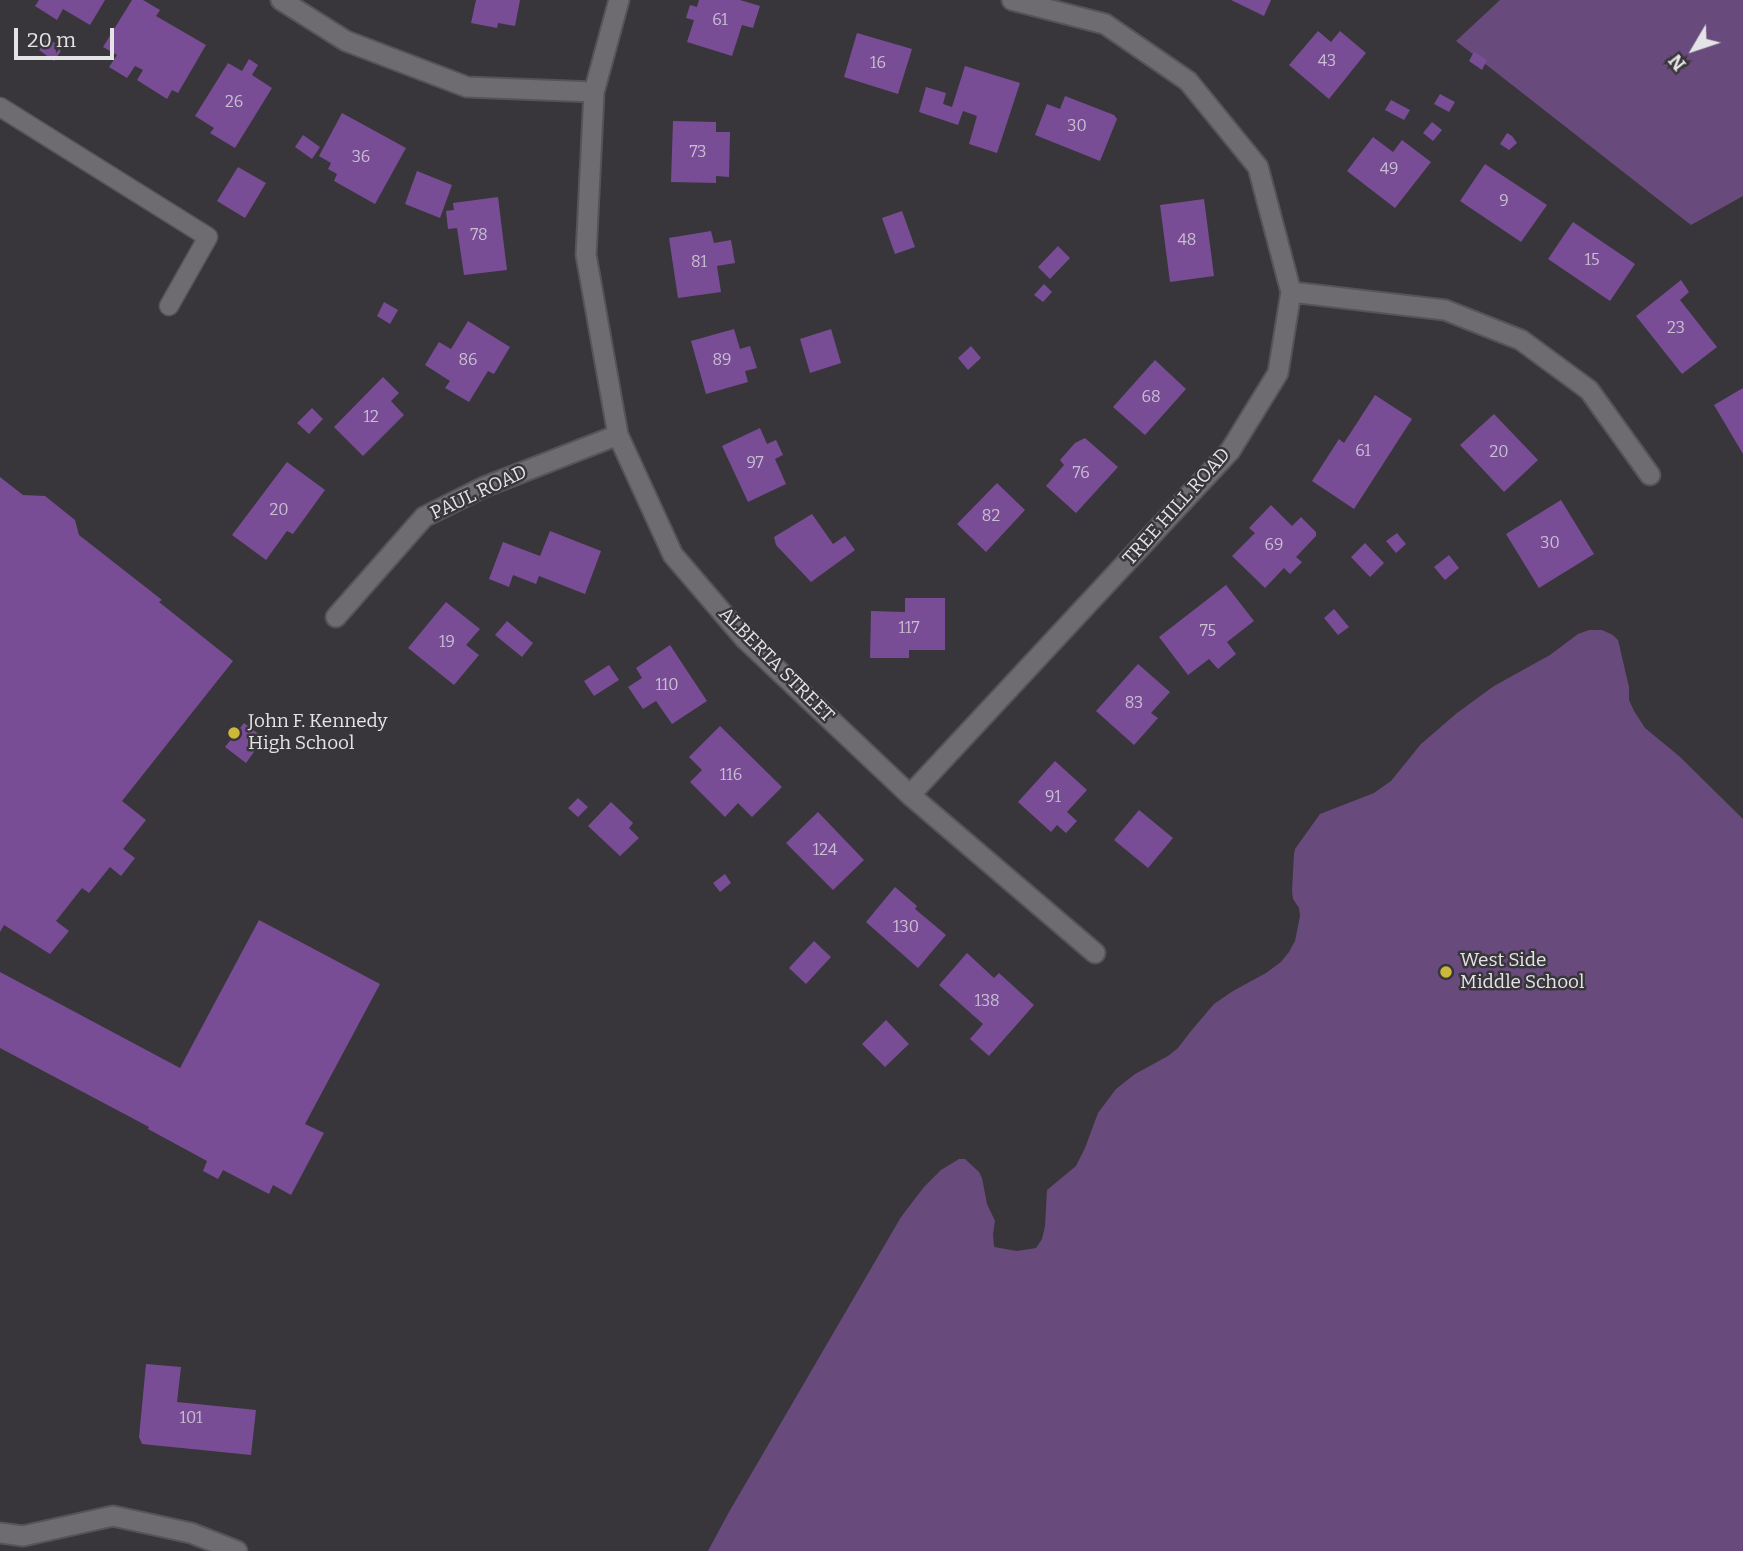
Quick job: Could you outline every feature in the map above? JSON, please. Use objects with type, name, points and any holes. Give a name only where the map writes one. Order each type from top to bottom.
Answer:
[{"type":"street","points":[[281,0],[346,41],[467,87],[594,92]]},
{"type":"street","name":"ALBERTA STREET","points":[[619,0],[594,92],[586,255],[618,435],[673,555],[745,639],[910,795],[1095,953]]},
{"type":"street","name":"TREE HILL ROAD","points":[[910,795],[1230,451],[1278,373],[1292,292],[1258,167],[1188,81],[1105,24],[1012,0]]},
{"type":"street","points":[[1292,292],[1446,310],[1521,340],[1590,390],[1650,475]]},
{"type":"street","name":"PAUL ROAD","points":[[336,617],[424,517],[484,486],[618,435]]},
{"type":"street","points":[[0,1533],[22,1543],[113,1516],[191,1533],[237,1551]]},
{"type":"lane","points":[[0,107],[208,237],[169,306]]},
{"type":"shaded area","points":[[1500,0],[1743,0],[1743,196],[1691,225],[1456,41]]},
{"type":"shaded area","name":"West Side Middle School","points":[[1589,630],[1602,630],[1618,640],[1629,687],[1629,700],[1645,728],[1679,756],[1743,819],[1743,1551],[708,1551],[901,1217],[924,1187],[941,1170],[959,1159],[965,1159],[982,1178],[987,1204],[995,1221],[994,1247],[1017,1251],[1036,1248],[1042,1239],[1045,1226],[1047,1190],[1076,1166],[1098,1113],[1116,1089],[1135,1074],[1168,1056],[1178,1048],[1214,1004],[1266,973],[1289,952],[1295,941],[1300,916],[1292,891],[1295,849],[1320,814],[1374,793],[1391,781],[1421,744],[1457,713],[1494,686],[1550,655],[1578,634]]},
{"type":"building","points":[[39,0],[105,0],[90,25],[63,9],[57,20],[35,6]]},
{"type":"building","points":[[132,0],[143,0],[160,10],[156,16],[206,45],[178,93],[172,90],[167,99],[137,80],[143,70],[135,66],[127,78],[109,67],[117,55],[103,47]]},
{"type":"building","points":[[476,0],[520,0],[515,26],[498,23],[497,28],[471,23]]},
{"type":"building","points":[[699,0],[740,0],[760,6],[753,28],[742,25],[732,56],[687,42],[694,20],[686,18],[690,5],[697,7]]},
{"type":"building","points":[[1231,0],[1271,0],[1264,16]]},
{"type":"building","points":[[1318,31],[1331,42],[1340,31],[1366,53],[1329,99],[1289,65]]},
{"type":"building","points":[[857,33],[912,49],[898,94],[844,77]]},
{"type":"building","points":[[47,38],[63,48],[54,61],[39,50]]},
{"type":"building","points":[[1474,52],[1487,60],[1482,70],[1469,61]]},
{"type":"building","points":[[249,59],[258,65],[252,75],[272,88],[235,148],[210,133],[214,128],[195,116],[228,63],[242,71]]},
{"type":"building","points":[[965,66],[1020,83],[997,153],[969,144],[977,116],[963,111],[958,125],[919,112],[926,87],[946,93],[943,104],[952,107]]},
{"type":"building","points":[[1440,94],[1455,102],[1449,112],[1434,104]]},
{"type":"building","points":[[1065,96],[1114,115],[1117,119],[1100,161],[1035,135],[1047,104],[1060,109]]},
{"type":"building","points":[[1391,100],[1410,110],[1404,120],[1385,110]]},
{"type":"building","points":[[342,113],[406,148],[375,204],[334,181],[337,174],[328,169],[331,163],[319,156]]},
{"type":"building","points":[[673,121],[716,122],[716,132],[730,132],[729,177],[716,176],[716,183],[671,182]]},
{"type":"building","points":[[1432,122],[1442,130],[1433,141],[1423,133]]},
{"type":"building","points":[[1507,133],[1517,143],[1509,150],[1500,144]]},
{"type":"building","points":[[303,135],[320,147],[312,159],[295,147]]},
{"type":"building","points":[[1373,137],[1393,152],[1402,140],[1431,162],[1395,208],[1347,171]]},
{"type":"building","points":[[1485,164],[1547,205],[1521,242],[1460,201]]},
{"type":"building","points":[[238,167],[266,183],[245,218],[217,201]]},
{"type":"building","points":[[417,171],[452,185],[440,218],[405,204]]},
{"type":"building","points":[[498,197],[507,270],[464,275],[457,228],[448,229],[446,211],[454,210],[453,203]]},
{"type":"building","points":[[1204,199],[1214,276],[1170,282],[1160,205]]},
{"type":"building","points":[[902,211],[915,247],[895,254],[882,218]]},
{"type":"building","points":[[1573,222],[1635,264],[1610,301],[1548,259]]},
{"type":"building","points":[[711,231],[714,243],[731,240],[735,263],[717,266],[721,292],[678,298],[669,238]]},
{"type":"building","points":[[1058,246],[1070,258],[1050,279],[1038,267]]},
{"type":"building","points":[[1681,280],[1689,292],[1680,300],[1717,347],[1682,374],[1636,316]]},
{"type":"building","points":[[1044,284],[1052,292],[1043,302],[1034,295]]},
{"type":"building","points":[[384,302],[398,310],[390,324],[377,316]]},
{"type":"building","points":[[468,321],[510,347],[494,374],[488,371],[469,402],[445,388],[450,381],[425,365],[439,342],[451,349]]},
{"type":"building","points":[[734,329],[740,349],[750,346],[757,368],[745,371],[748,382],[706,394],[691,341]]},
{"type":"building","points":[[831,329],[841,363],[810,373],[800,339]]},
{"type":"building","points":[[971,346],[981,358],[968,370],[958,358]]},
{"type":"building","points":[[1155,360],[1186,389],[1145,435],[1113,407]]},
{"type":"building","points":[[383,377],[399,393],[391,401],[404,415],[363,456],[334,427]]},
{"type":"building","points":[[1743,388],[1743,454],[1714,405]]},
{"type":"building","points":[[1375,395],[1412,419],[1354,509],[1312,481],[1339,439],[1344,443]]},
{"type":"building","points":[[312,408],[323,419],[309,434],[297,423]]},
{"type":"building","points":[[1494,414],[1538,460],[1504,492],[1460,445]]},
{"type":"building","points":[[760,428],[767,444],[776,440],[783,455],[775,459],[786,484],[748,502],[722,446]]},
{"type":"building","points":[[1085,438],[1118,467],[1076,513],[1046,486],[1064,465],[1060,460],[1075,443]]},
{"type":"building","points":[[287,462],[325,490],[293,534],[287,531],[266,560],[232,535]]},
{"type":"building","points":[[0,477],[23,495],[45,496],[75,520],[79,535],[162,600],[159,602],[233,661],[122,801],[146,820],[123,849],[135,858],[121,876],[110,867],[89,893],[82,888],[56,921],[69,931],[50,954],[4,925],[0,932]]},
{"type":"building","points":[[997,483],[1025,510],[986,552],[957,524]]},
{"type":"building","points":[[1561,500],[1594,554],[1539,588],[1506,534]]},
{"type":"building","points":[[1271,505],[1292,526],[1301,517],[1316,532],[1316,536],[1296,557],[1302,562],[1290,574],[1284,568],[1265,588],[1232,556],[1255,533],[1249,528]]},
{"type":"building","points":[[812,514],[833,544],[845,536],[855,550],[811,582],[776,545],[774,537]]},
{"type":"building","points":[[550,531],[601,551],[585,594],[539,576],[536,584],[513,575],[509,587],[489,579],[503,542],[540,556]]},
{"type":"building","points":[[1397,533],[1406,544],[1396,553],[1386,541]]},
{"type":"building","points":[[1365,543],[1384,563],[1370,577],[1351,557]]},
{"type":"building","points":[[1449,555],[1459,568],[1445,580],[1434,567]]},
{"type":"building","points":[[1226,585],[1254,621],[1227,642],[1236,654],[1218,669],[1209,659],[1188,675],[1159,637]]},
{"type":"building","points":[[905,598],[945,598],[945,650],[909,650],[909,658],[870,658],[871,611],[905,612]]},
{"type":"building","points":[[446,602],[480,629],[466,645],[479,655],[454,685],[408,648]]},
{"type":"building","points":[[1334,609],[1349,627],[1338,635],[1324,618]]},
{"type":"building","points":[[507,621],[533,643],[522,657],[495,635]]},
{"type":"building","points":[[670,645],[707,701],[672,724],[656,701],[643,709],[628,687],[642,678],[636,668]]},
{"type":"building","points":[[1138,664],[1170,692],[1151,713],[1158,718],[1134,745],[1096,711]]},
{"type":"building","points":[[609,665],[619,680],[594,696],[584,681]]},
{"type":"building","points":[[244,723],[264,738],[246,763],[225,747]]},
{"type":"building","points":[[720,726],[782,787],[752,817],[738,803],[725,817],[690,782],[702,770],[689,757]]},
{"type":"building","points":[[1055,761],[1087,790],[1067,812],[1077,821],[1066,833],[1057,825],[1051,832],[1018,802]]},
{"type":"building","points":[[578,798],[588,807],[578,817],[568,808]]},
{"type":"building","points":[[611,802],[633,823],[629,828],[639,838],[620,856],[588,826]]},
{"type":"building","points":[[1139,810],[1173,838],[1148,868],[1114,840]]},
{"type":"building","points":[[818,812],[864,860],[833,890],[786,843]]},
{"type":"building","points":[[725,874],[731,883],[720,892],[713,883]]},
{"type":"building","points":[[895,887],[917,906],[915,909],[946,935],[918,968],[866,922]]},
{"type":"building","points":[[259,920],[380,984],[305,1124],[324,1133],[291,1195],[273,1185],[269,1194],[223,1170],[218,1179],[203,1171],[207,1161],[0,1048],[0,972],[180,1068]]},
{"type":"building","points":[[814,941],[831,957],[806,984],[789,968]]},
{"type":"building","points":[[967,953],[994,978],[999,973],[1034,1005],[989,1056],[970,1039],[983,1024],[939,985]]},
{"type":"building","points":[[886,1020],[909,1044],[885,1067],[862,1044]]},
{"type":"building","points":[[146,1364],[181,1367],[177,1402],[256,1410],[251,1455],[142,1444],[139,1437]]},
{"type":"place","name":"John F. Kennedy High School","points":[[234,733]]},
{"type":"place","name":"West Side Middle School","points":[[1446,972]]}]
